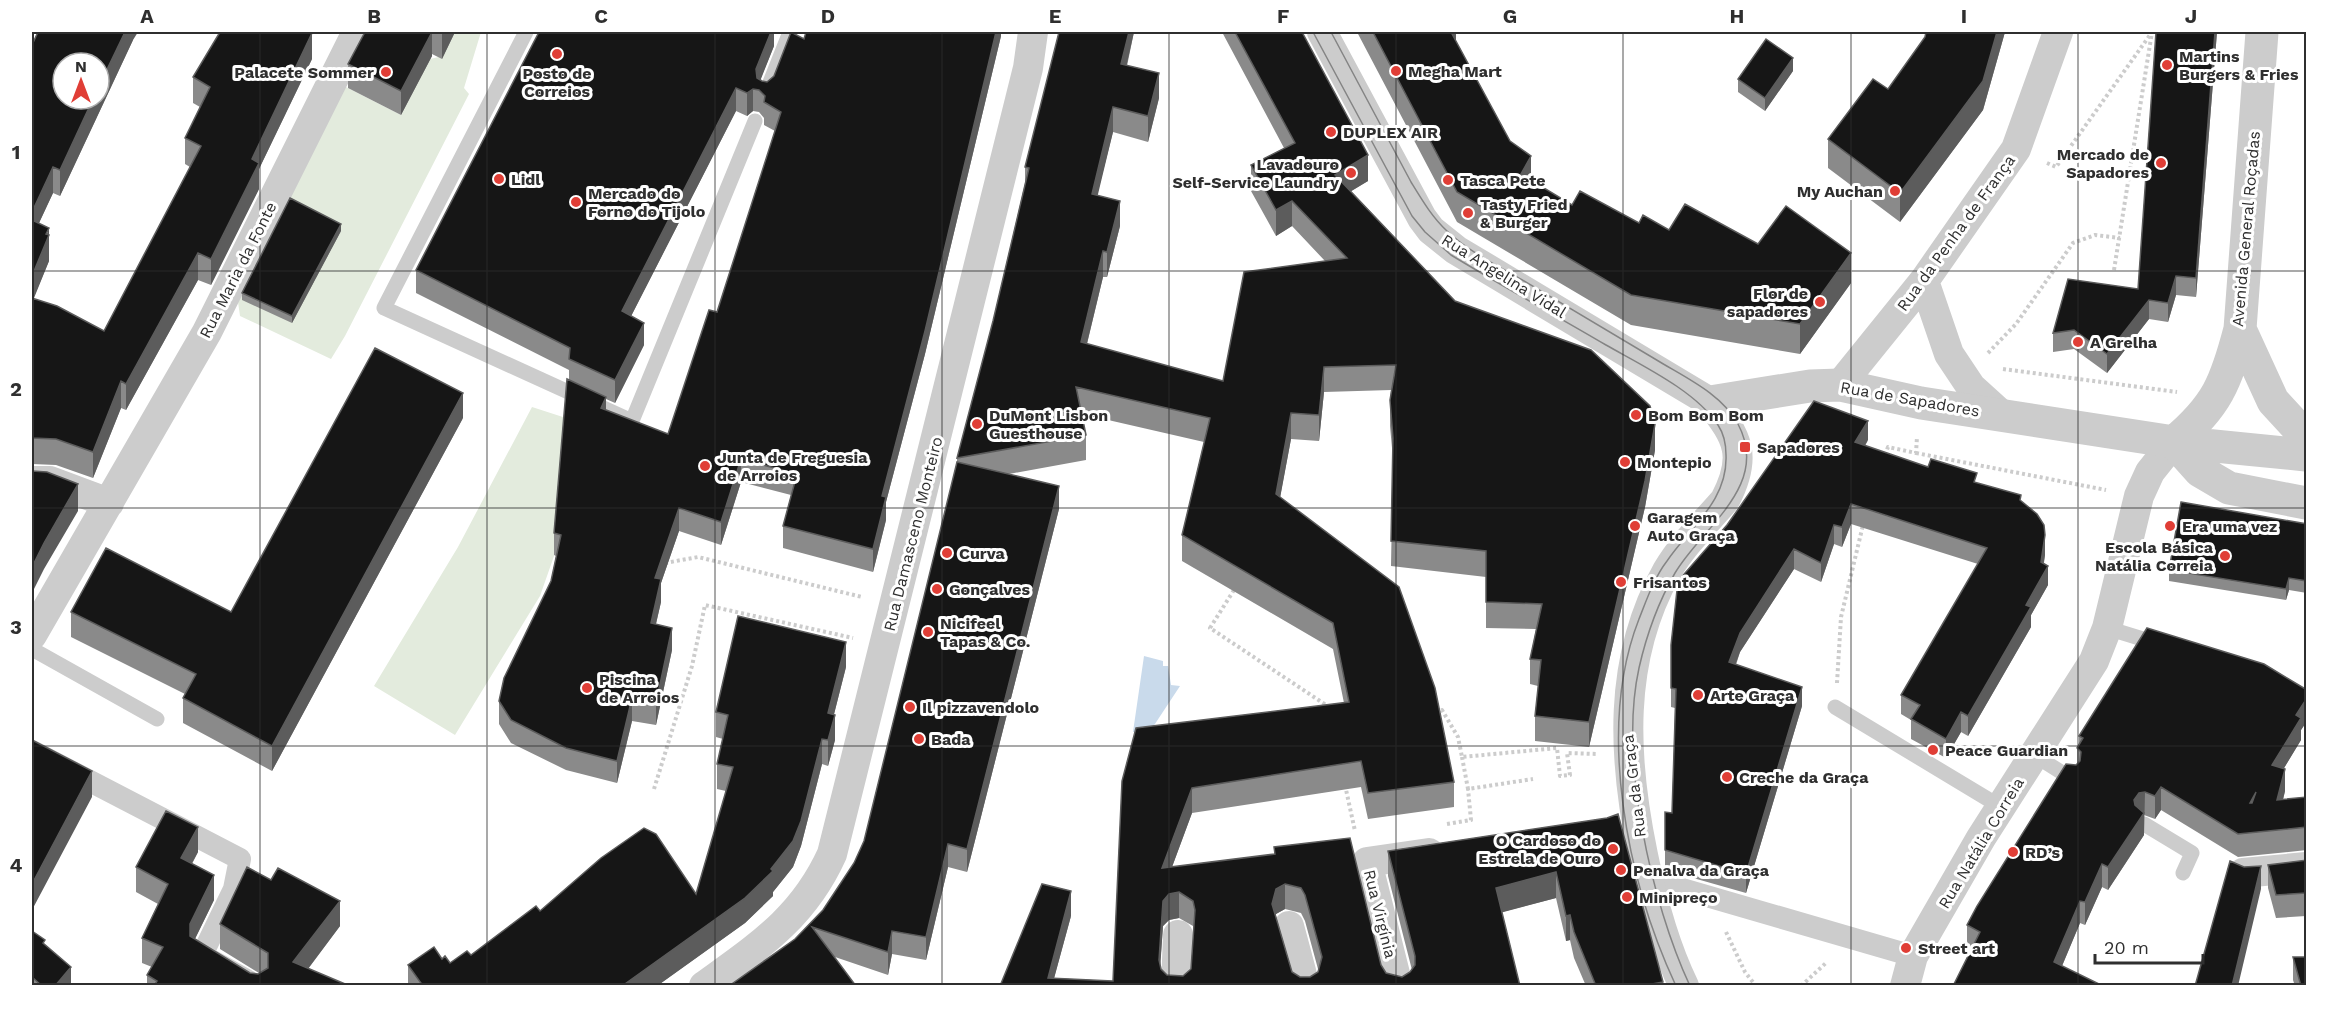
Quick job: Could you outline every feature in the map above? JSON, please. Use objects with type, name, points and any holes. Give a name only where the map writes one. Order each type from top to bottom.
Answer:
[{"type":"street","name":"Rua Maria da Fonte","points":[[32,635],[207,332],[357,32]]},
{"type":"street","name":"Rua Damasceno Monteiro","points":[[704,986],[783,927],[811,894],[823,874],[839,832],[1028,68],[1033,32]]},
{"type":"street","name":"Rua Angelina Vidal","points":[[1322,32],[1422,218],[1431,230],[1456,250],[1710,402]]},
{"type":"street","name":"Rua da Penha de França","points":[[1840,385],[1924,281],[2016,149],[2058,32]]},
{"type":"street","name":"Avenida General Roçadas","points":[[2174,442],[2201,420],[2217,398],[2232,360],[2240,329],[2262,32]]},
{"type":"street","name":"Rua de Sapadores","points":[[1924,281],[1949,354],[1971,387],[2003,416]]},
{"type":"street","points":[[2240,329],[2273,401],[2307,437]]},
{"type":"street","name":"Rua de Sapadores","points":[[1710,402],[1810,386],[1840,385],[1921,403],[2174,442],[2307,455]]},
{"type":"street","name":"Rua da Graça","points":[[1684,986],[1671,955],[1648,879],[1624,824],[1626,734],[1635,660],[1649,615],[1668,570],[1725,500],[1736,475],[1738,461],[1732,430],[1710,402]]},
{"type":"street","points":[[2174,442],[2200,471],[2229,488],[2307,503]]},
{"type":"street","name":"Rua Natália Correia","points":[[1905,986],[1913,956],[2001,807],[2094,661],[2107,628],[2139,496],[2150,472],[2174,442]]},
{"type":"street","points":[[32,481],[50,481],[109,503]]},
{"type":"street","points":[[32,751],[240,859],[234,889],[202,955],[257,986]]},
{"type":"street","name":"Rua Virgínia","points":[[1390,984],[1367,862],[1461,835]]},
{"type":"street","points":[[2243,873],[2307,867]]},
{"type":"street","points":[[1648,879],[1913,956]]},
{"type":"street","points":[[1289,926],[1305,986]]},
{"type":"street","points":[[1176,986],[1178,935]]},
{"type":"lane","points":[[526,32],[384,308],[632,422],[755,120]]},
{"type":"lane","points":[[765,95],[790,32]]},
{"type":"lane","points":[[2107,628],[2172,648]]},
{"type":"lane","points":[[32,649],[158,719]]},
{"type":"lane","points":[[1835,707],[2001,807]]},
{"type":"lane","points":[[2034,755],[2072,779]]},
{"type":"lane","points":[[2144,824],[2192,854],[2183,873]]},
{"type":"path","points":[[2016,149],[2056,167],[2152,32]]},
{"type":"path","points":[[2114,270],[2152,32]]},
{"type":"path","points":[[1984,357],[2016,324],[2073,243],[2095,235],[2120,238]]},
{"type":"path","points":[[1882,463],[1888,447]]},
{"type":"path","points":[[1835,707],[1841,616],[1865,516]]},
{"type":"path","points":[[664,563],[698,557],[824,588]]},
{"type":"path","points":[[1234,590],[1210,628],[1329,707],[1331,717]]},
{"type":"path","points":[[654,789],[692,666],[705,604],[885,646]]},
{"type":"path","points":[[1435,713],[1442,710],[1458,737],[1468,789],[1471,820],[1461,835]]},
{"type":"path","points":[[1462,757],[1557,748],[1560,776],[1570,775],[1567,753],[1588,752]]},
{"type":"path","points":[[1468,789],[1533,779]]},
{"type":"path","points":[[1344,781],[1357,840]]},
{"type":"path","points":[[1709,897],[1745,972],[1755,986]]},
{"type":"shaded area","points":[[455,32],[481,32],[464,88],[469,94],[331,359],[240,316],[238,302],[342,85],[401,115],[430,59],[443,56]]},
{"type":"shaded area","points":[[532,407],[566,418],[554,556],[540,596],[455,735],[374,686],[458,547]]},
{"type":"water","points":[[1144,656],[1163,661],[1163,666],[1168,666],[1171,685],[1180,686],[1149,733],[1133,732]]},
{"type":"building","points":[[38,32],[125,32],[111,61],[111,51],[51,51],[51,111],[87,111],[60,170],[53,167],[32,212],[32,45]]},
{"type":"building","points":[[220,32],[312,33],[252,159],[259,163],[211,259],[198,253],[126,384],[121,381],[93,452],[56,439],[32,438],[32,298],[57,306],[104,331],[201,146],[185,138],[210,87],[193,77]]},
{"type":"building","points":[[365,32],[432,32],[401,91],[348,64]]},
{"type":"building","points":[[539,32],[771,32],[756,69],[757,78],[767,82],[774,76],[791,32],[804,39],[806,32],[996,32],[925,331],[882,496],[886,497],[873,549],[783,526],[797,474],[741,459],[721,522],[679,508],[655,578],[661,579],[651,623],[672,628],[656,703],[632,698],[617,761],[566,748],[511,720],[499,701],[504,678],[551,581],[561,535],[554,533],[567,379],[606,397],[601,408],[668,434],[709,310],[717,312],[781,112],[764,102],[765,96],[759,90],[753,89],[747,93],[736,88],[622,311],[644,323],[615,380],[569,359],[570,348],[416,270]]},
{"type":"building","points":[[1059,32],[1129,32],[1121,64],[1159,73],[1148,116],[1113,107],[1092,194],[1120,201],[1107,252],[1103,251],[1081,342],[1223,381],[1244,272],[1347,258],[1292,201],[1276,210],[1251,165],[1295,143],[1235,32],[1302,32],[1368,155],[1335,175],[1455,301],[1591,350],[1650,406],[1655,424],[1645,481],[1589,722],[1535,716],[1541,660],[1530,659],[1542,604],[1486,602],[1486,551],[1391,541],[1393,438],[1390,400],[1396,365],[1324,367],[1319,415],[1291,413],[1276,494],[1399,587],[1435,688],[1454,782],[1368,793],[1361,761],[1192,788],[1162,868],[1275,854],[1274,847],[1350,838],[1381,965],[1386,973],[1402,977],[1415,965],[1415,956],[1388,851],[1607,818],[1618,814],[1663,982],[1641,986],[1596,986],[1574,932],[1570,915],[1566,916],[1556,872],[1496,888],[1520,986],[1000,986],[1042,884],[1071,891],[1048,978],[1113,981],[1122,781],[1136,728],[1349,702],[1333,623],[1182,535],[1210,418],[1076,387],[1086,435],[957,458],[993,321],[1029,168],[1025,167]],"holes":[[[1285,884],[1301,888],[1305,895],[1322,957],[1318,972],[1310,977],[1300,977],[1292,972],[1272,904],[1276,889]],[[1179,892],[1193,901],[1195,910],[1191,969],[1183,976],[1167,975],[1161,969],[1159,960],[1163,901],[1169,894]]]},
{"type":"building","points":[[1373,32],[1451,32],[1510,141],[1531,156],[1521,174],[1572,205],[1580,191],[1639,223],[1643,215],[1669,230],[1685,204],[1758,244],[1786,206],[1851,253],[1800,324],[1631,295],[1457,192]]},
{"type":"building","points":[[1926,32],[1997,32],[1983,81],[1900,193],[1828,139],[1873,79],[1888,89],[1925,37]]},
{"type":"building","points":[[2156,32],[2215,32],[2196,278],[2176,276],[2168,303],[2149,300],[2107,354],[2074,330],[2053,333],[2068,279],[2138,289]]},
{"type":"building","points":[[1766,39],[1793,58],[1765,98],[1738,79]]},
{"type":"building","points":[[290,198],[341,224],[292,316],[242,293]]},
{"type":"building","points":[[32,220],[49,228],[46,234],[49,235],[32,276]]},
{"type":"building","points":[[375,348],[463,393],[272,746],[183,698],[196,674],[71,612],[106,548],[231,612]]},
{"type":"building","points":[[1814,401],[1868,421],[1855,442],[1928,467],[1931,459],[1977,473],[1974,482],[2021,495],[2020,500],[2037,514],[2044,525],[2045,535],[2041,562],[2048,566],[2026,605],[2031,607],[1968,716],[1961,712],[1946,739],[1911,719],[1920,705],[1901,695],[1987,548],[1851,504],[1842,527],[1834,525],[1821,563],[1794,549],[1740,633],[1729,662],[1802,687],[1746,874],[1665,850],[1665,812],[1672,813],[1676,689],[1671,688],[1671,645],[1678,581],[1727,525]]},
{"type":"building","points":[[957,462],[1059,486],[967,849],[948,844],[926,937],[892,931],[888,952],[812,927],[856,986],[729,986],[795,939],[823,910],[854,863],[864,841]]},
{"type":"building","points":[[32,471],[47,472],[78,484],[32,567]]},
{"type":"building","name":"Escola Básica Natália Correia","points":[[2181,502],[2307,524],[2307,581],[2289,578],[2286,589],[2169,570]]},
{"type":"building","points":[[738,616],[846,642],[828,713],[835,715],[828,740],[822,739],[801,821],[793,841],[771,869],[773,871],[745,898],[622,986],[423,986],[408,965],[434,947],[442,959],[445,956],[450,963],[467,951],[471,955],[536,906],[540,911],[601,858],[644,828],[656,834],[696,894],[733,767],[717,764],[728,715],[716,712]]},
{"type":"building","points":[[2147,628],[2264,664],[2307,690],[2307,698],[2296,715],[2301,718],[2272,765],[2285,769],[2277,800],[2307,797],[2307,827],[2238,834],[2161,787],[2155,796],[2145,792],[2139,793],[2134,800],[2135,805],[2144,813],[2108,867],[2102,864],[2085,902],[2080,901],[2054,962],[2103,986],[1953,986],[1980,932],[1967,925],[2066,764],[2076,765],[2080,761],[2081,752],[2077,748],[2083,738],[2079,736]]},
{"type":"building","points":[[32,740],[92,771],[32,884]]},
{"type":"building","points":[[166,811],[198,827],[181,858],[214,875],[190,924],[190,936],[250,973],[258,974],[268,968],[268,953],[220,924],[247,867],[271,880],[278,868],[340,901],[293,962],[345,984],[344,986],[154,986],[157,981],[147,975],[163,947],[142,938],[168,884],[136,867]]},
{"type":"building","points":[[2307,860],[2307,986],[2301,986],[2293,957],[2306,957],[2306,893],[2276,895],[2268,865]]},
{"type":"building","points":[[2230,861],[2244,867],[2261,866],[2232,986],[2195,986]]},
{"type":"building","points":[[32,931],[45,940],[43,943],[71,967],[55,986],[42,986],[32,977]]},
{"type":"tram line","points":[[1313,32],[1412,216],[1425,232],[1451,255],[1682,390],[1708,413],[1722,432],[1726,455],[1721,486],[1706,512],[1662,568],[1651,589],[1626,662],[1620,708],[1619,756],[1623,804],[1631,853],[1659,945],[1676,986]]},
{"type":"tram line","points":[[1331,32],[1411,182],[1423,202],[1447,231],[1484,258],[1701,387],[1722,403],[1738,424],[1746,446],[1746,467],[1740,486],[1729,505],[1687,556],[1669,584],[1645,644],[1634,704],[1633,744],[1642,830],[1663,914],[1690,986]]},
{"type":"place","name":"Posto de Correios","points":[[557,54]]},
{"type":"place","name":"Martins Burgers & Fries","points":[[2167,65]]},
{"type":"place","name":"Megha Mart","points":[[1396,71]]},
{"type":"place","name":"Palacete Sommer","points":[[386,72]]},
{"type":"place","name":"DUPLEX AIR","points":[[1331,132]]},
{"type":"place","name":"Mercado de Sapadores","points":[[2161,163]]},
{"type":"place","name":"Lavadouro Self-Service Laundry","points":[[1351,173]]},
{"type":"place","name":"Lidl","points":[[499,179]]},
{"type":"place","name":"Tasca Pete","points":[[1448,180]]},
{"type":"place","name":"My Auchan","points":[[1895,191]]},
{"type":"place","name":"Mercado do Forno do Tijolo","points":[[576,202]]},
{"type":"place","name":"Tasty Fried & Burger","points":[[1468,213]]},
{"type":"place","name":"Flor de sapadores","points":[[1820,302]]},
{"type":"place","name":"A Grelha","points":[[2078,342]]},
{"type":"place","name":"Bom Bom Bom","points":[[1636,415]]},
{"type":"place","name":"DuMont Lisbon Guesthouse","points":[[977,424]]},
{"type":"place","name":"Sapadores","points":[[1745,447]]},
{"type":"place","name":"Montepio","points":[[1625,462]]},
{"type":"place","name":"Junta de Freguesia de Arroios","points":[[705,466]]},
{"type":"place","name":"Garagem Auto Graça","points":[[1635,526]]},
{"type":"place","name":"Era uma vez","points":[[2170,526]]},
{"type":"place","name":"Curva","points":[[947,553]]},
{"type":"place","name":"Escola Básica Natália Correia","points":[[2225,556]]},
{"type":"place","name":"Frisantos","points":[[1621,582]]},
{"type":"place","name":"Gonçalves","points":[[937,589]]},
{"type":"place","name":"Nicifeel Tapas & Co.","points":[[928,632]]},
{"type":"place","name":"Piscina de Arroios","points":[[587,688]]},
{"type":"place","name":"Arte Graça","points":[[1698,695]]},
{"type":"place","name":"Il pizzavendolo","points":[[910,707]]},
{"type":"place","name":"Bada","points":[[919,739]]},
{"type":"place","name":"Peace Guardian","points":[[1933,750]]},
{"type":"place","name":"Creche da Graça","points":[[1727,777]]},
{"type":"place","name":"O Cardoso do Estrela de Ouro","points":[[1613,849]]},
{"type":"place","name":"RD’s","points":[[2013,852]]},
{"type":"place","name":"Penalva da Graça","points":[[1621,870]]},
{"type":"place","name":"Minipreço","points":[[1627,897]]},
{"type":"place","name":"Street art","points":[[1906,948]]}]
